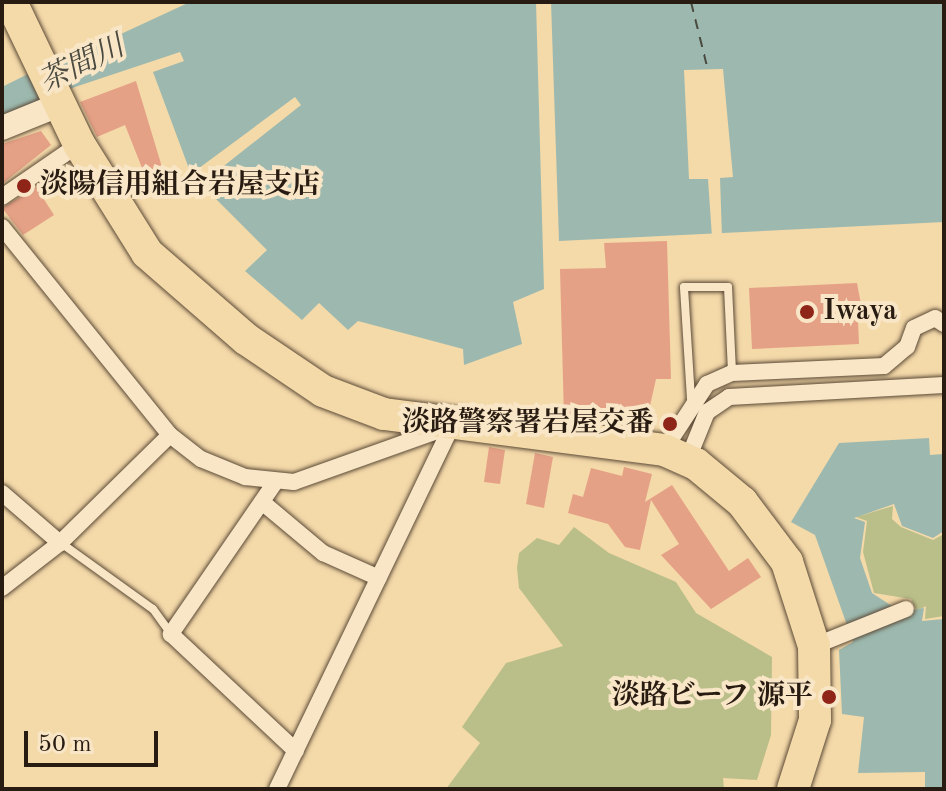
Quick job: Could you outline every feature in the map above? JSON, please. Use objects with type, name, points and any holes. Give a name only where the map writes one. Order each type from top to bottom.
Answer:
[{"type":"highway","points":[[11,2],[79,144],[147,253],[246,339],[323,391],[384,414],[676,454],[742,502],[776,543],[824,641],[815,720],[793,789]]},
{"type":"street","points":[[2,128],[54,88]]},
{"type":"street","points":[[2,197],[79,144]]},
{"type":"street","points":[[2,227],[170,435],[201,459],[276,481],[324,474],[452,425]]},
{"type":"street","points":[[676,454],[691,399],[732,373],[884,366],[907,347],[914,328],[935,318],[944,324]]},
{"type":"street","points":[[676,454],[707,412],[729,397],[944,385]]},
{"type":"street","points":[[277,789],[452,425]]},
{"type":"street","points":[[2,585],[60,543],[170,435]]},
{"type":"street","points":[[276,481],[171,634],[296,751]]},
{"type":"street","points":[[2,493],[60,543]]},
{"type":"street","points":[[262,502],[323,553],[379,578]]},
{"type":"street","points":[[824,641],[906,609]]},
{"type":"lane","points":[[691,399],[684,287],[728,287],[732,373]]},
{"type":"lane","points":[[60,543],[153,609],[171,634]]},
{"type":"green space","points":[[893,506],[892,519],[901,527],[933,540],[944,534],[944,616],[925,619],[926,606],[917,611],[911,599],[874,593],[863,552],[867,521],[856,517]]},
{"type":"green space","points":[[574,527],[609,553],[676,582],[696,613],[772,657],[771,735],[757,780],[723,778],[724,789],[446,789],[480,743],[462,727],[506,663],[563,646],[519,588],[517,568],[519,553],[537,538],[559,545]]},
{"type":"water","points":[[190,2],[536,2],[544,289],[513,302],[522,344],[464,365],[463,349],[358,321],[348,330],[319,303],[302,320],[245,271],[267,250],[201,184],[301,105],[295,97],[191,174],[153,72],[184,61],[180,52],[69,89],[56,64]]},
{"type":"water","points":[[551,2],[944,2],[944,222],[559,241]]},
{"type":"water","points":[[929,438],[930,455],[944,454],[944,531],[933,538],[902,526],[894,504],[854,518],[865,522],[860,558],[872,593],[901,612],[924,608],[922,621],[944,619],[944,789],[891,789],[925,787],[925,772],[858,773],[864,717],[842,714],[839,650],[853,642],[815,535],[791,522],[839,443]]},
{"type":"pier","points":[[723,69],[733,177],[720,178],[722,237],[712,237],[708,179],[689,179],[684,70]]},
{"type":"building","points":[[136,81],[165,177],[148,183],[125,125],[97,137],[80,102]]},
{"type":"building","points":[[41,131],[51,145],[2,184],[2,144]]},
{"type":"building","points":[[36,187],[54,215],[23,235],[2,208]]},
{"type":"building","points":[[667,241],[671,379],[656,379],[645,428],[564,418],[560,269],[606,268],[604,243]]},
{"type":"building","name":"Iwaya","points":[[857,283],[864,320],[858,320],[859,344],[752,349],[749,288]]},
{"type":"building","points":[[489,447],[505,450],[500,484],[484,482]]},
{"type":"building","points":[[535,453],[553,457],[544,508],[526,504]]},
{"type":"building","points":[[624,467],[652,474],[645,502],[672,485],[729,571],[748,558],[761,577],[711,609],[661,555],[679,544],[651,500],[640,550],[625,547],[608,524],[568,513],[573,494],[583,497],[591,468],[622,476]]},
{"type":"waterway","name":"茶間川","points":[[2,105],[74,69]]},
{"type":"ferry route","points":[[691,2],[708,70]]},
{"type":"place","name":"淡陽信用組合岩屋支店","points":[[24,186]]},
{"type":"place","name":"Iwaya","points":[[807,312]]},
{"type":"place","name":"淡路警察署岩屋交番","points":[[670,424]]},
{"type":"place","name":"淡路ビーフ 源平","points":[[829,697]]}]
